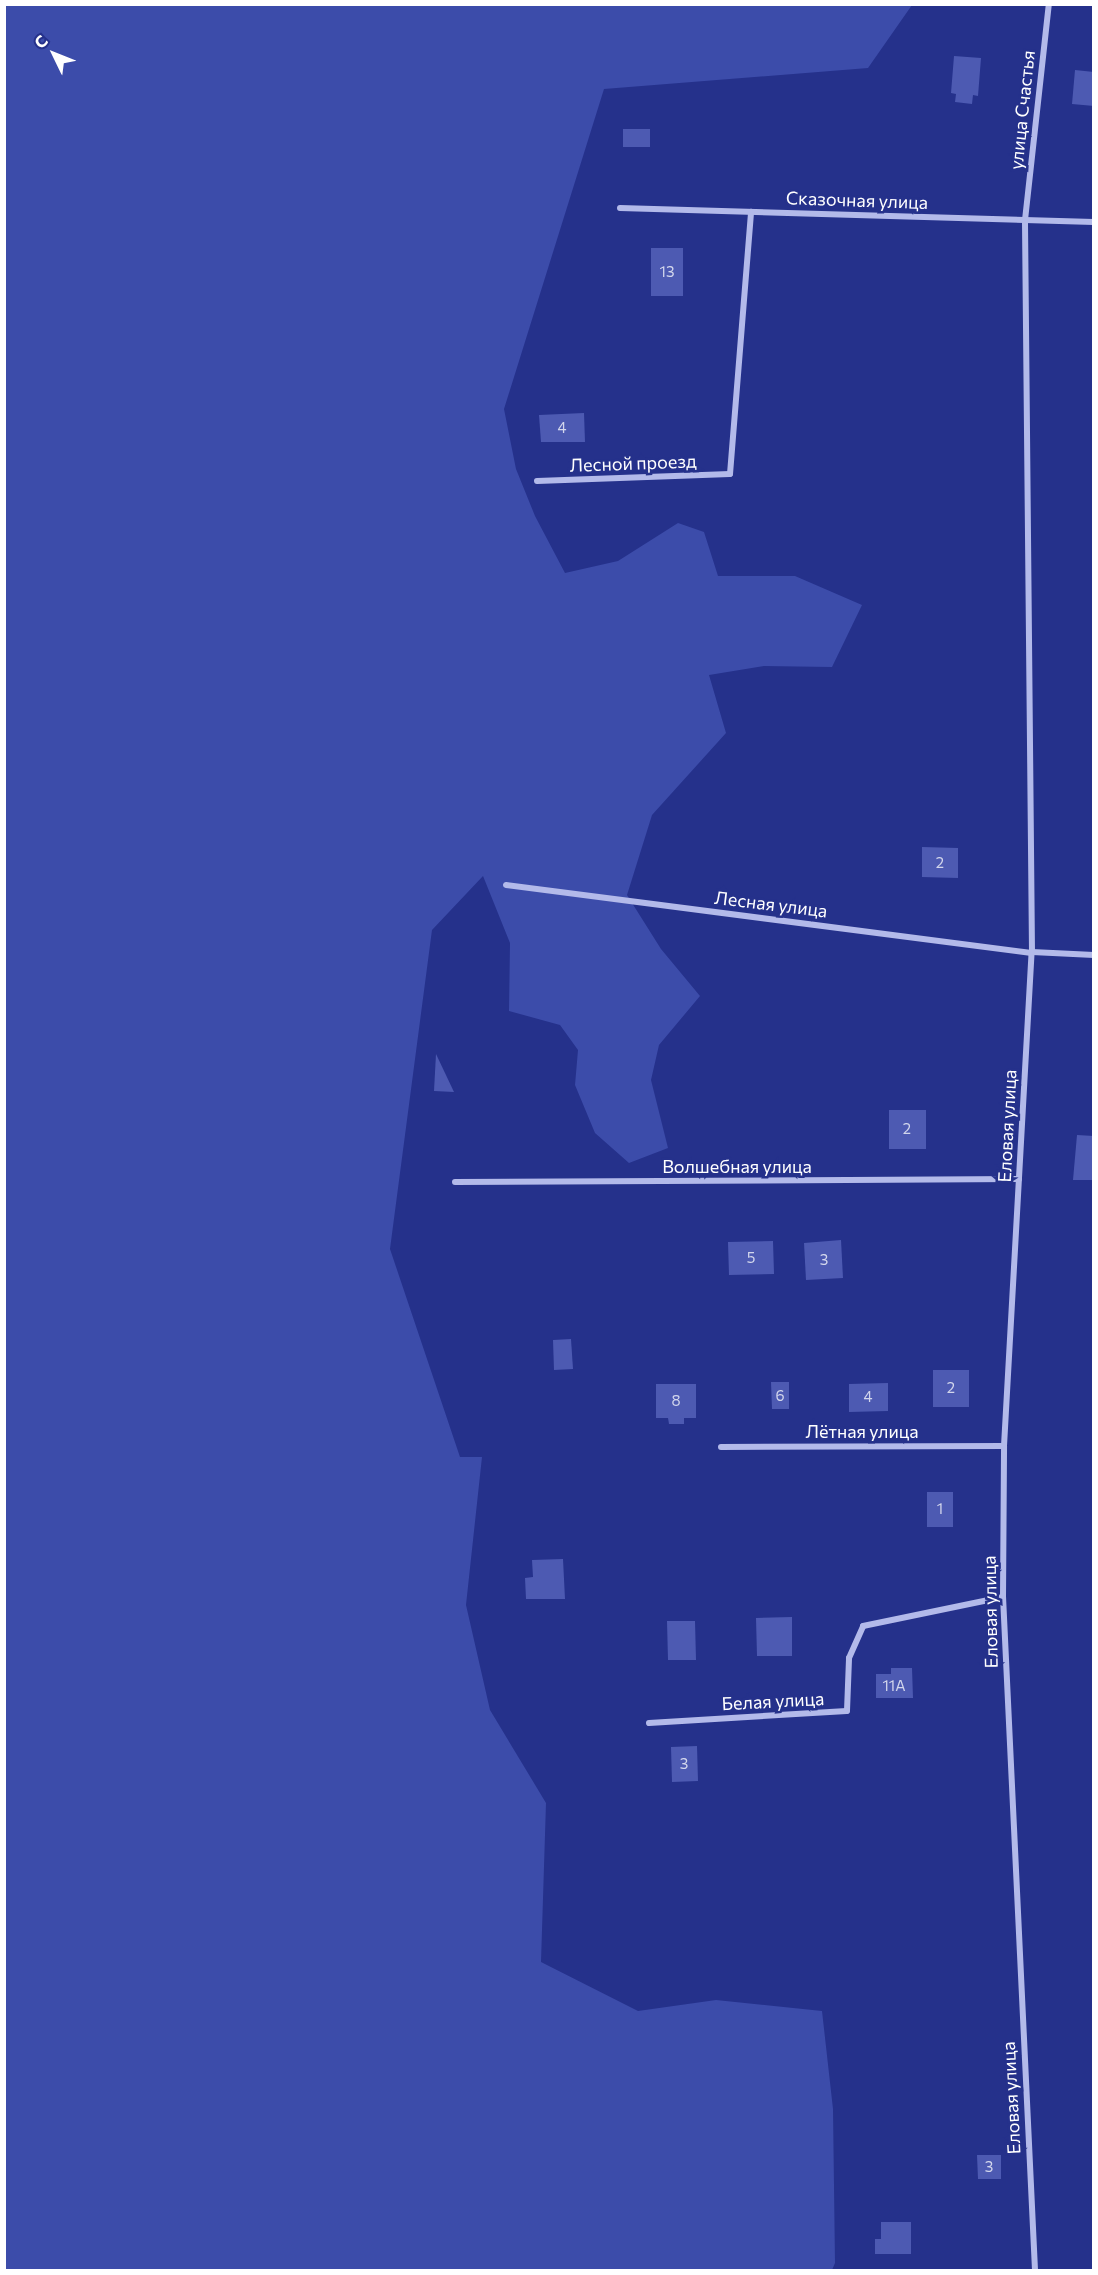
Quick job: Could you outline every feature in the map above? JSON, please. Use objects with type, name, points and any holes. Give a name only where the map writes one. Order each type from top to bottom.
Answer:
[{"type":"street","name":"улица Счастья","points":[[1032,953],[1025,220],[1049,4]]},
{"type":"street","name":"Сказочная улица","points":[[620,208],[1094,222]]},
{"type":"street","name":"Лесной проезд","points":[[537,481],[730,474],[751,212]]},
{"type":"street","name":"Лесная улица","points":[[506,885],[1032,953],[1094,955]]},
{"type":"street","name":"Еловая улица","points":[[1032,953],[1004,1446],[1003,1597],[1035,2271]]},
{"type":"street","name":"Волшебная улица","points":[[455,1182],[1019,1179]]},
{"type":"street","name":"Лётная улица","points":[[721,1447],[1004,1446]]},
{"type":"street","name":"Белая улица","points":[[649,1723],[848,1711],[849,1658],[863,1626],[1003,1597]]},
{"type":"shaded area","points":[[5,5],[912,5],[868,68],[604,89],[504,409],[516,469],[535,516],[565,573],[618,561],[678,523],[704,532],[718,576],[795,576],[862,605],[832,667],[764,666],[709,675],[726,733],[652,815],[627,895],[661,949],[700,996],[659,1045],[651,1080],[668,1148],[629,1163],[595,1133],[575,1085],[578,1050],[560,1025],[509,1011],[510,943],[483,876],[432,930],[390,1249],[460,1457],[482,1457],[466,1605],[490,1710],[546,1803],[541,1962],[638,2011],[716,2000],[822,2011],[833,2109],[835,2263],[832,2270],[5,2270]]},
{"type":"building","points":[[954,56],[981,58],[978,96],[973,95],[972,104],[955,102],[956,94],[951,93]]},
{"type":"building","points":[[1075,70],[1094,72],[1094,106],[1072,104]]},
{"type":"building","points":[[623,129],[650,129],[650,147],[623,147]]},
{"type":"building","points":[[651,248],[683,248],[683,296],[651,296]]},
{"type":"building","points":[[584,413],[585,442],[541,442],[539,415]]},
{"type":"building","points":[[922,847],[958,848],[958,878],[922,877]]},
{"type":"building","points":[[436,1054],[454,1092],[434,1091]]},
{"type":"building","points":[[889,1110],[926,1110],[926,1149],[889,1149]]},
{"type":"building","points":[[1077,1135],[1094,1136],[1094,1180],[1073,1180]]},
{"type":"building","points":[[841,1240],[843,1278],[806,1280],[804,1243]]},
{"type":"building","points":[[773,1241],[774,1274],[729,1275],[728,1242]]},
{"type":"building","points":[[571,1339],[573,1369],[554,1370],[553,1340]]},
{"type":"building","points":[[933,1370],[969,1370],[969,1407],[933,1407]]},
{"type":"building","points":[[771,1382],[789,1382],[789,1409],[772,1409]]},
{"type":"building","points":[[888,1383],[888,1411],[849,1412],[849,1384]]},
{"type":"building","points":[[656,1384],[696,1384],[696,1418],[684,1418],[684,1424],[669,1424],[668,1418],[656,1418]]},
{"type":"building","points":[[927,1492],[953,1492],[953,1527],[927,1527]]},
{"type":"building","points":[[563,1559],[565,1599],[526,1599],[525,1578],[533,1577],[532,1560]]},
{"type":"building","points":[[792,1617],[792,1656],[757,1656],[756,1618]]},
{"type":"building","points":[[667,1621],[695,1621],[696,1660],[668,1660]]},
{"type":"building","points":[[891,1668],[912,1668],[913,1698],[876,1698],[876,1674],[891,1674]]},
{"type":"building","points":[[697,1746],[698,1781],[672,1782],[671,1747]]},
{"type":"building","points":[[977,2155],[1001,2155],[1001,2179],[978,2179]]},
{"type":"building","points":[[881,2222],[911,2222],[911,2254],[875,2254],[875,2239],[881,2239]]}]
